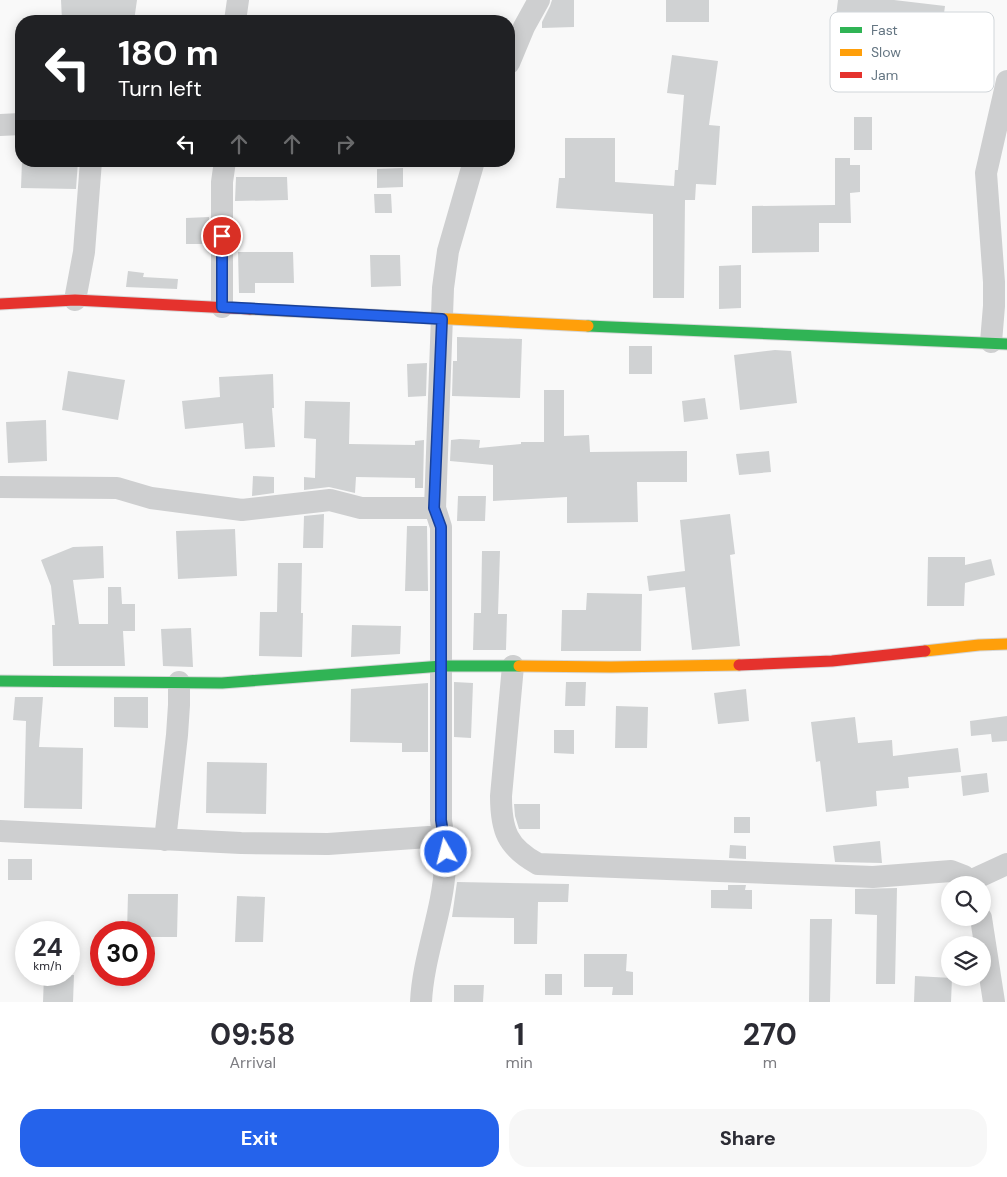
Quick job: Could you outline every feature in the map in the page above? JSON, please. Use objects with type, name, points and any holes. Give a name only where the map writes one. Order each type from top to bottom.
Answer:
[{"type":"street","points":[[236,15],[238,0]]},
{"type":"street","points":[[515,49],[539,0]]},
{"type":"street","points":[[0,304],[75,300],[442,319],[999,343],[994,306],[986,173],[1007,81]]},
{"type":"street","points":[[0,125],[15,124]]},
{"type":"street","points":[[75,300],[84,252],[91,167]]},
{"type":"street","points":[[222,307],[222,182],[224,167]]},
{"type":"street","points":[[421,1002],[426,964],[441,899],[446,867],[441,820],[441,527],[434,508],[443,288],[448,252],[472,167]]},
{"type":"street","points":[[0,487],[117,488],[151,498],[242,510],[330,500],[361,508],[434,508]]},
{"type":"street","points":[[0,681],[222,684],[442,666],[611,667],[832,661],[979,645],[1007,644]]},
{"type":"street","points":[[513,666],[501,796],[501,816],[512,844],[524,856],[538,864],[873,877],[950,871],[964,876]]},
{"type":"street","points":[[165,840],[177,735],[179,682]]},
{"type":"street","points":[[0,831],[165,840],[328,844],[444,836]]},
{"type":"street","points":[[985,876],[1007,864]]},
{"type":"street","points":[[982,926],[994,1002]]},
{"type":"building","points":[[61,0],[137,0],[135,15],[62,15]]},
{"type":"building","points":[[552,0],[574,0],[574,27],[542,28],[542,22]]},
{"type":"building","points":[[666,0],[709,0],[709,22],[666,22]]},
{"type":"building","points":[[838,0],[894,0],[945,6],[944,12],[837,12]]},
{"type":"building","points":[[672,55],[718,61],[709,125],[720,126],[716,185],[696,184],[695,200],[685,200],[684,298],[653,298],[653,214],[556,208],[559,178],[565,178],[565,138],[615,138],[615,182],[674,186],[675,170],[678,170],[684,95],[667,93]]},
{"type":"building","points":[[854,117],[872,117],[872,150],[854,150]]},
{"type":"building","points":[[835,158],[850,158],[850,165],[860,165],[860,192],[850,193],[851,223],[819,223],[819,252],[752,253],[752,206],[835,205]]},
{"type":"building","points":[[22,167],[78,167],[76,189],[21,188]]},
{"type":"building","points":[[403,168],[403,187],[377,188],[377,169]]},
{"type":"building","points":[[236,177],[287,177],[288,200],[235,201]]},
{"type":"building","points":[[374,194],[391,194],[392,213],[375,213]]},
{"type":"building","points":[[209,217],[209,244],[186,244],[186,218]]},
{"type":"building","points":[[238,252],[293,252],[294,283],[255,283],[255,293],[239,293]]},
{"type":"building","points":[[370,255],[400,255],[401,286],[371,287]]},
{"type":"building","points":[[741,265],[741,308],[719,309],[719,266]]},
{"type":"building","points":[[128,271],[144,273],[143,277],[178,279],[177,289],[126,287]]},
{"type":"building","points":[[457,337],[522,339],[520,398],[452,396],[453,361],[457,361]]},
{"type":"building","points":[[629,346],[652,346],[652,374],[629,374]]},
{"type":"building","points":[[775,350],[791,351],[797,403],[740,410],[734,355]]},
{"type":"building","points":[[427,363],[426,396],[408,397],[407,364]]},
{"type":"building","points":[[68,371],[125,380],[118,420],[62,410]]},
{"type":"building","points":[[273,374],[274,408],[272,408],[275,447],[245,449],[243,423],[185,429],[182,401],[220,397],[219,377]]},
{"type":"building","points":[[544,390],[564,390],[564,436],[589,435],[590,452],[687,451],[687,482],[637,482],[638,522],[567,523],[567,497],[493,501],[493,465],[450,461],[451,440],[480,440],[479,448],[521,444],[521,442],[544,442]]},
{"type":"building","points":[[705,398],[708,419],[684,422],[682,401]]},
{"type":"building","points":[[305,401],[350,402],[349,444],[415,445],[415,441],[424,440],[423,488],[415,488],[415,478],[356,477],[355,493],[329,487],[304,490],[304,477],[315,478],[316,439],[304,438]]},
{"type":"building","points":[[46,420],[47,461],[8,463],[6,422]]},
{"type":"building","points":[[769,451],[771,472],[739,475],[736,454]]},
{"type":"building","points":[[253,476],[274,477],[274,493],[252,496]]},
{"type":"building","points":[[458,496],[486,496],[485,521],[457,521]]},
{"type":"building","points":[[324,514],[323,548],[303,548],[304,516]]},
{"type":"building","points":[[730,514],[735,554],[730,555],[740,646],[692,650],[685,587],[649,591],[647,576],[685,571],[680,520]]},
{"type":"building","points":[[407,526],[427,526],[428,591],[405,591]]},
{"type":"building","points":[[235,529],[237,576],[178,579],[176,531]]},
{"type":"building","points":[[103,546],[104,578],[73,580],[79,624],[108,624],[108,587],[121,587],[122,604],[135,604],[135,631],[123,631],[125,666],[53,666],[52,625],[55,625],[51,586],[41,560],[73,547]]},
{"type":"building","points":[[482,551],[500,551],[498,614],[507,614],[506,650],[473,650],[474,613],[481,613]]},
{"type":"building","points":[[928,557],[965,557],[965,565],[991,559],[995,575],[965,583],[964,606],[927,606]]},
{"type":"building","points":[[278,563],[302,563],[302,657],[259,656],[260,612],[277,612]]},
{"type":"building","points":[[587,593],[642,594],[641,651],[561,651],[562,610],[586,610]]},
{"type":"building","points":[[352,625],[401,626],[400,654],[351,657]]},
{"type":"building","points":[[191,628],[193,667],[163,666],[161,629]]},
{"type":"building","points":[[454,682],[473,683],[471,738],[454,737]]},
{"type":"building","points":[[566,682],[586,682],[585,706],[565,706]]},
{"type":"building","points":[[428,683],[428,752],[402,752],[402,743],[350,742],[351,689]]},
{"type":"building","points":[[746,689],[749,721],[718,724],[714,693]]},
{"type":"building","points":[[15,697],[43,697],[39,747],[83,748],[82,809],[24,808],[26,721],[13,720]]},
{"type":"building","points":[[114,697],[148,697],[148,728],[114,727]]},
{"type":"building","points":[[616,706],[648,707],[647,748],[615,748]]},
{"type":"building","points":[[1007,716],[1007,741],[992,742],[991,734],[971,736],[970,721]]},
{"type":"building","points":[[855,717],[858,743],[892,740],[893,756],[958,748],[961,772],[908,777],[909,788],[876,791],[877,806],[826,812],[820,761],[816,762],[811,722]]},
{"type":"building","points":[[554,730],[574,730],[574,754],[554,753]]},
{"type":"building","points":[[207,762],[267,763],[266,814],[206,813]]},
{"type":"building","points":[[987,773],[989,792],[963,796],[961,776]]},
{"type":"building","points":[[514,804],[540,804],[540,829],[519,829]]},
{"type":"building","points":[[734,817],[750,817],[750,833],[734,833]]},
{"type":"building","points":[[880,841],[882,863],[835,862],[833,846]]},
{"type":"building","points":[[730,845],[746,846],[746,859],[729,858]]},
{"type":"building","points":[[8,859],[32,859],[32,880],[8,880]]},
{"type":"building","points":[[457,882],[569,884],[568,902],[538,902],[537,944],[514,944],[514,918],[452,917]]},
{"type":"building","points":[[728,885],[746,885],[745,890],[752,890],[752,909],[711,908],[711,890],[728,890]]},
{"type":"building","points":[[897,888],[895,984],[876,984],[877,915],[855,914],[855,889]]},
{"type":"building","points":[[128,894],[178,894],[177,937],[155,937],[155,921],[127,921]]},
{"type":"building","points":[[237,896],[265,897],[263,942],[235,942]]},
{"type":"building","points":[[810,919],[832,919],[830,1002],[809,1002]]},
{"type":"building","points":[[584,954],[627,954],[626,971],[633,972],[633,995],[612,995],[613,987],[584,987]]},
{"type":"building","points":[[545,974],[562,974],[562,995],[545,995]]},
{"type":"building","points":[[915,976],[941,977],[941,986],[952,986],[951,1002],[914,1002]]},
{"type":"building","points":[[454,985],[484,985],[483,1002],[454,1002]]},
{"type":"building","points":[[44,986],[74,986],[73,1002],[43,1002]]},
{"type":"traffic: fast","points":[[588,326],[1007,344]]},
{"type":"traffic: fast","points":[[0,681],[222,683],[442,666],[519,666]]},
{"type":"traffic: slow","points":[[250,309],[588,326]]},
{"type":"traffic: slow","points":[[925,651],[1007,644]]},
{"type":"traffic: slow","points":[[519,666],[739,665]]},
{"type":"traffic: jam","points":[[0,304],[75,300],[250,309]]},
{"type":"traffic: jam","points":[[739,665],[832,661],[925,651]]},
{"type":"route","points":[[222,236],[222,307],[442,319],[434,508],[441,527],[441,820],[446,852]]}]
